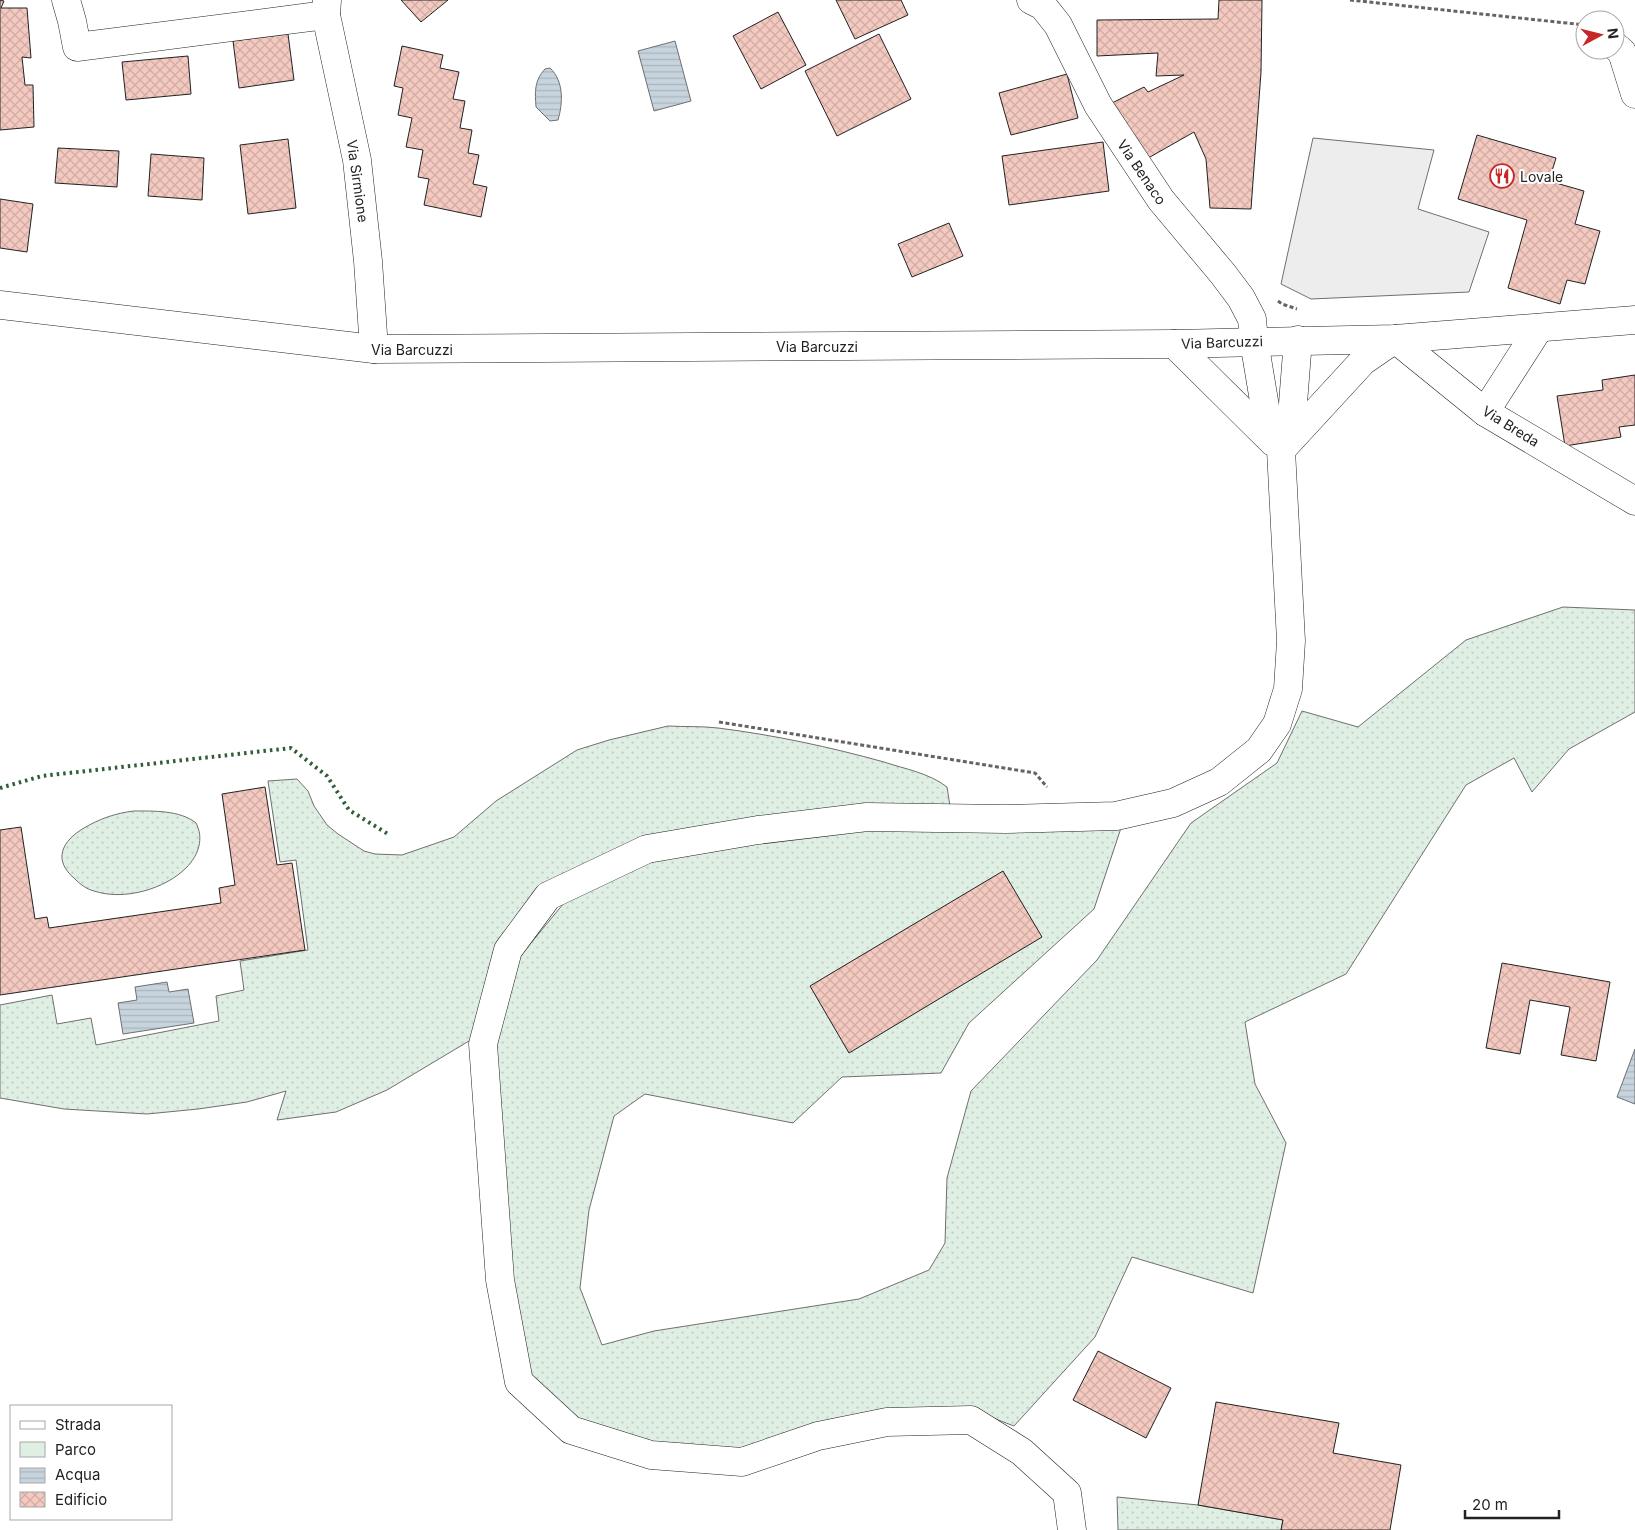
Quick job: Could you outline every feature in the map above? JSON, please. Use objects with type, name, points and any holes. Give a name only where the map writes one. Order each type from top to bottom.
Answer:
[{"type":"street","name":"Via Sirmione","points":[[66,0],[77,47],[326,7],[357,160],[368,261],[374,349]]},
{"type":"street","name":"Via Benaco","points":[[1031,0],[1043,6],[1058,25],[1098,105],[1161,200],[1241,298],[1252,319],[1267,419],[1281,450]]},
{"type":"street","points":[[1625,52],[1635,94]]},
{"type":"street","name":"Via Barcuzzi","points":[[0,305],[374,349],[1174,344],[1395,339],[1635,320]]},
{"type":"street","points":[[1485,412],[1538,328]]},
{"type":"street","points":[[1281,450],[1363,361],[1395,339]]},
{"type":"street","name":"Via Breda","points":[[1395,339],[1485,412],[1635,500]]},
{"type":"street","points":[[1072,1530],[1067,1493],[1022,1452],[971,1420],[887,1422],[818,1436],[742,1462],[651,1455],[571,1430],[519,1382],[500,1280],[484,1044],[508,950],[548,896],[647,850],[758,830],[867,817],[1006,819],[1116,816],[1173,803],[1220,782],[1259,750],[1277,724],[1288,689],[1291,641],[1281,450],[1292,416],[1298,340]]},
{"type":"street","points":[[1174,344],[1281,450]]},
{"type":"path","points":[[1350,0],[1575,24]]},
{"type":"path","points":[[719,722],[1035,773],[1072,816]]},
{"type":"green space","points":[[1563,607],[1635,610],[1635,712],[1569,749],[1532,792],[1514,758],[1466,785],[1346,974],[1245,1022],[1255,1084],[1286,1143],[1253,1293],[1132,1257],[1095,1337],[1014,1426],[969,1409],[742,1453],[648,1447],[573,1423],[526,1378],[508,1274],[494,1035],[521,955],[564,903],[658,858],[762,837],[871,828],[1122,825],[1094,909],[969,1023],[941,1073],[842,1077],[793,1123],[645,1094],[614,1116],[589,1210],[580,1288],[602,1345],[654,1331],[859,1299],[929,1270],[945,1243],[947,1178],[971,1091],[1097,960],[1191,823],[1277,763],[1302,711],[1358,727],[1466,640]]},
{"type":"green space","points":[[668,726],[718,728],[781,738],[843,751],[908,769],[933,778],[947,787],[951,812],[741,822],[540,894],[479,1035],[387,1090],[336,1112],[277,1120],[286,1091],[247,1102],[147,1114],[64,1109],[0,1098],[0,1005],[52,995],[57,1024],[91,1018],[96,1045],[219,1021],[216,996],[244,990],[240,961],[308,950],[296,860],[280,862],[268,781],[297,779],[308,791],[314,806],[327,825],[338,834],[364,851],[375,854],[402,855],[454,837],[496,801],[577,750],[609,740]]},
{"type":"green space","points":[[134,811],[174,813],[196,823],[200,840],[194,858],[186,868],[167,882],[143,891],[131,894],[106,894],[83,886],[68,872],[64,865],[62,858],[65,845],[76,833],[96,822],[114,815]]},
{"type":"green space","points":[[1117,1497],[1198,1505],[1283,1520],[1281,1530],[1118,1530]]},
{"type":"shaded area","points":[[1313,138],[1434,150],[1418,209],[1489,232],[1469,292],[1311,299],[1281,284]]},
{"type":"water","points":[[675,41],[691,101],[654,111],[638,51]]},
{"type":"water","points":[[550,68],[555,73],[560,86],[561,107],[558,120],[550,121],[536,107],[535,96],[541,73],[545,69]]},
{"type":"water","points":[[167,982],[169,992],[188,989],[194,1023],[123,1034],[118,1003],[137,1000],[135,987]]},
{"type":"water","points":[[1635,1049],[1635,1104],[1617,1097]]},
{"type":"building","points":[[0,0],[4,1],[1,8],[27,8],[31,58],[22,57],[25,85],[33,85],[34,127],[0,130]]},
{"type":"building","points":[[401,0],[448,0],[421,22]]},
{"type":"building","points":[[836,0],[901,0],[908,15],[855,39]]},
{"type":"building","points":[[1219,0],[1262,0],[1261,72],[1251,209],[1210,208],[1206,159],[1194,132],[1143,161],[1108,105],[1144,87],[1148,92],[1184,75],[1156,76],[1158,53],[1097,56],[1097,20],[1218,19]]},
{"type":"building","points":[[778,12],[806,65],[761,89],[733,36]]},
{"type":"building","points":[[288,34],[294,80],[239,88],[233,41]]},
{"type":"building","points":[[879,34],[911,99],[837,136],[805,71]]},
{"type":"building","points":[[402,46],[443,55],[440,68],[459,72],[453,99],[465,101],[460,128],[472,130],[468,153],[479,155],[473,184],[487,187],[481,217],[424,205],[429,179],[418,177],[423,150],[406,147],[412,118],[398,115],[403,88],[394,86]]},
{"type":"building","points":[[188,56],[191,94],[126,100],[122,62]]},
{"type":"building","points":[[1067,74],[1078,118],[1011,135],[999,93]]},
{"type":"building","points":[[1477,135],[1556,158],[1549,181],[1584,191],[1575,224],[1600,231],[1585,284],[1567,280],[1560,304],[1508,288],[1527,220],[1458,199]]},
{"type":"building","points":[[288,139],[296,208],[248,214],[240,145]]},
{"type":"building","points":[[1103,142],[1109,191],[1009,205],[1002,156]]},
{"type":"building","points":[[58,148],[119,151],[117,187],[55,183]]},
{"type":"building","points":[[151,154],[204,158],[202,200],[148,196]]},
{"type":"building","points":[[0,199],[33,204],[27,252],[0,248]]},
{"type":"building","points":[[949,223],[963,256],[912,277],[898,244]]},
{"type":"building","points":[[1635,375],[1635,425],[1619,427],[1621,437],[1565,446],[1557,396],[1603,390],[1602,380]]},
{"type":"building","points":[[265,787],[277,865],[292,863],[305,950],[0,995],[0,830],[21,827],[35,919],[47,917],[49,928],[221,903],[219,888],[235,885],[222,794]]},
{"type":"building","points":[[1003,871],[1042,937],[849,1053],[810,986]]},
{"type":"building","points":[[1502,963],[1610,982],[1596,1061],[1561,1055],[1570,1007],[1530,1000],[1520,1054],[1486,1048]]},
{"type":"building","points":[[1098,1351],[1171,1388],[1146,1438],[1073,1400]]},
{"type":"building","points":[[1216,1402],[1339,1423],[1333,1453],[1401,1465],[1390,1530],[1281,1530],[1283,1520],[1198,1505]]},
{"type":"hedge","points":[[0,788],[42,776],[291,748],[327,776],[349,810],[388,834]]},
{"type":"place","name":"Lovale","points":[[1502,176]]}]
